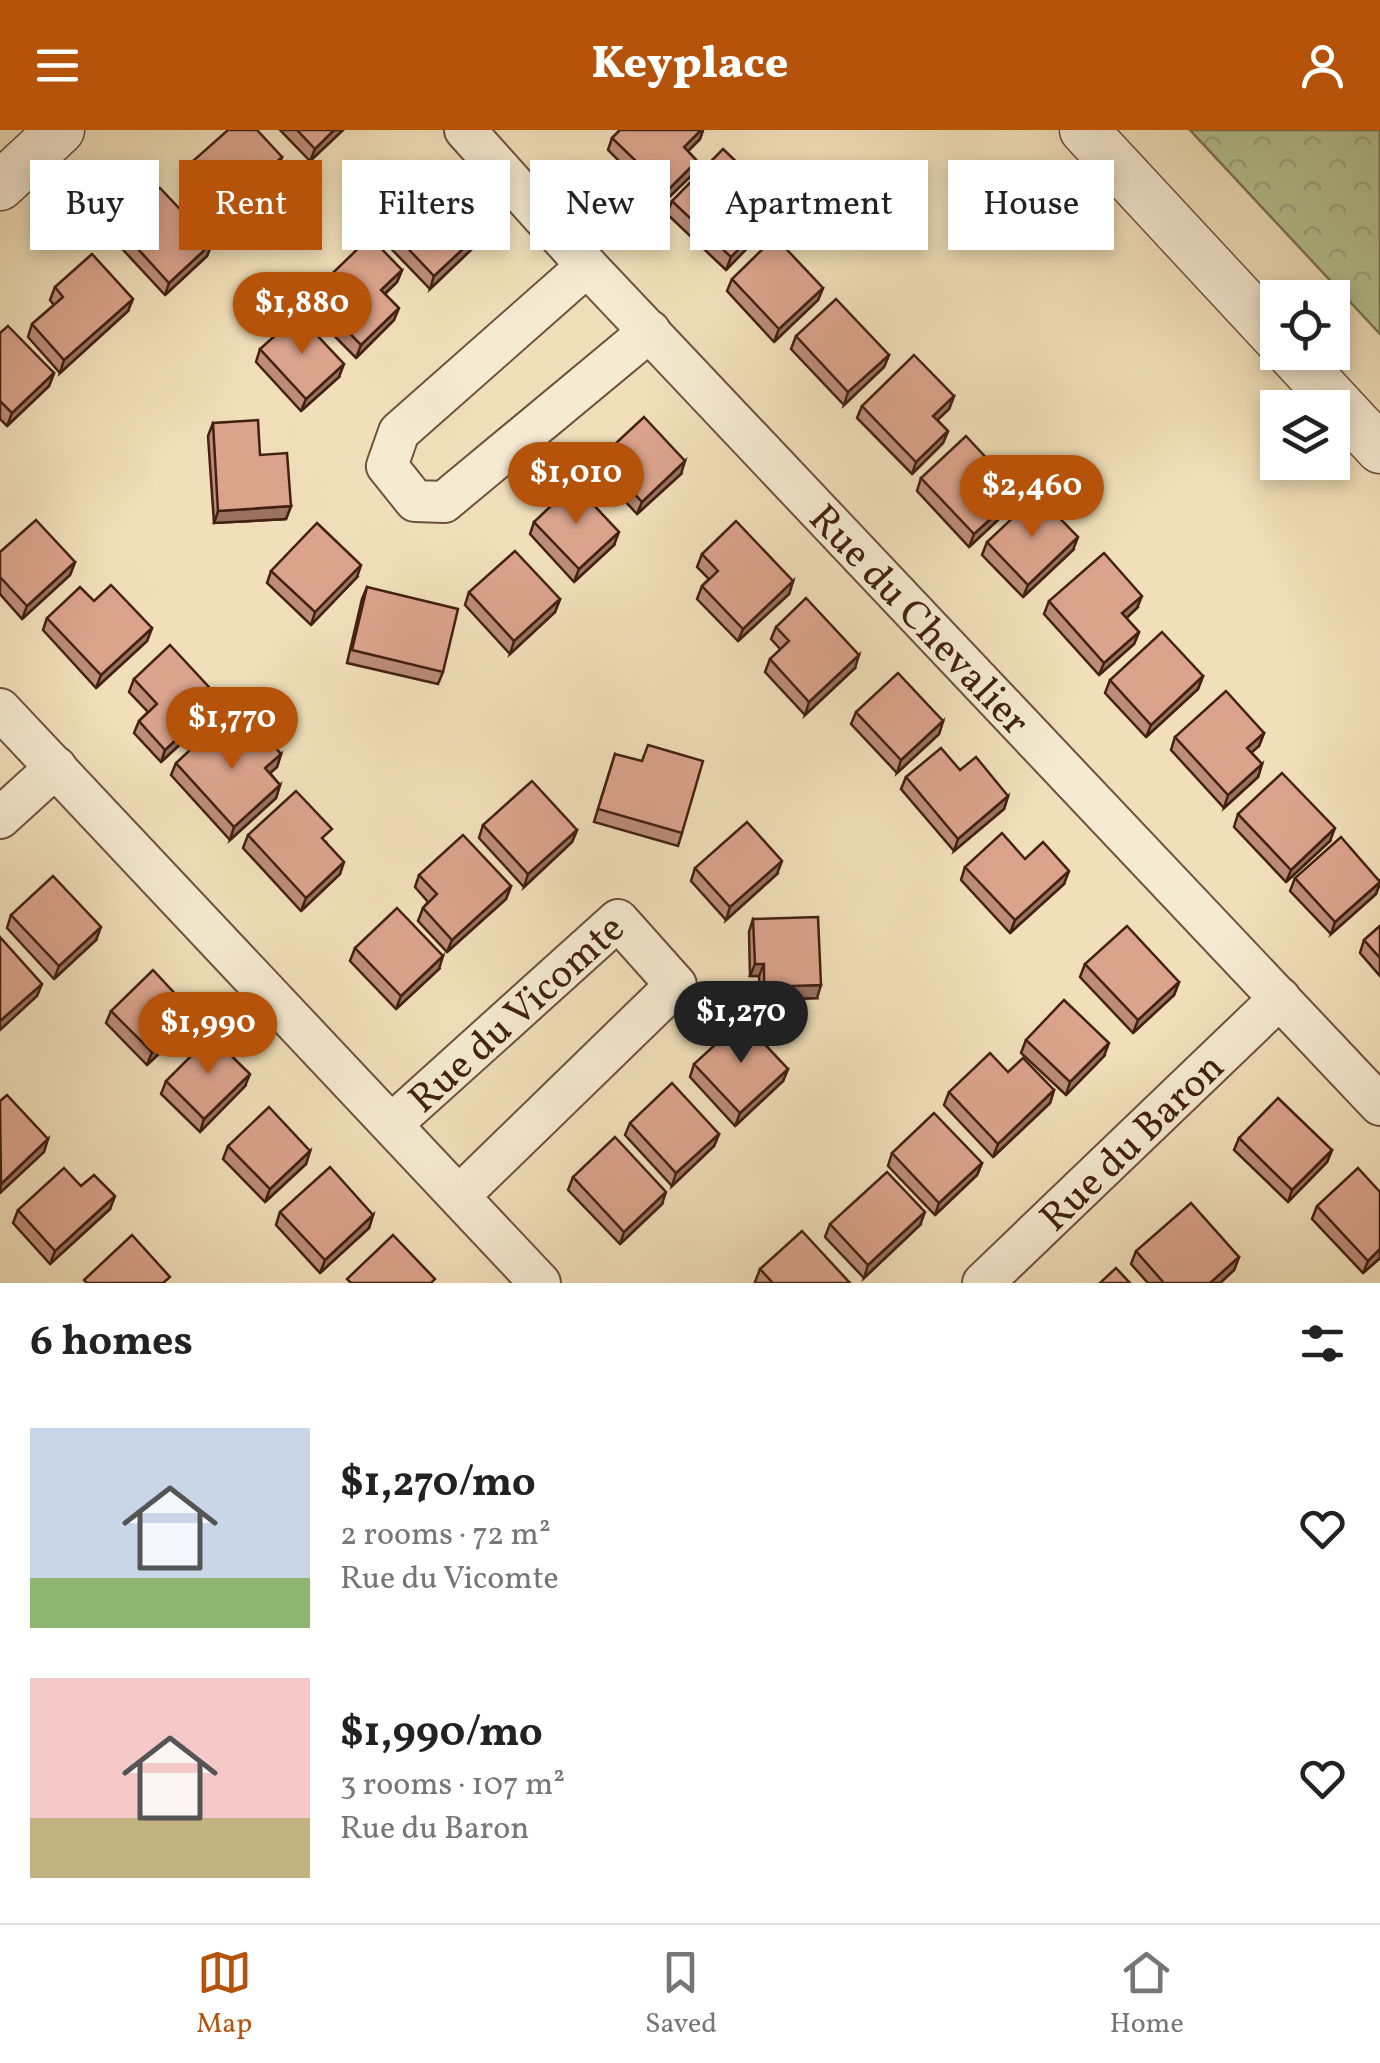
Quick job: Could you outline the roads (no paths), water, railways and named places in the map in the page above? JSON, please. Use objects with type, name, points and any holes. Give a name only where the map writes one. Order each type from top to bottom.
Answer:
[{"type":"street","points":[[0,186],[60,130]]},
{"type":"street","name":"Rue du Chevalier","points":[[465,130],[587,266],[1380,1106]]},
{"type":"street","points":[[1084,130],[1260,320]]},
{"type":"street","points":[[587,266],[399,432],[387,466],[415,502],[444,502],[650,331]]},
{"type":"street","points":[[1307,370],[1380,449]]},
{"type":"street","points":[[0,709],[540,1283]]},
{"type":"street","points":[[0,818],[56,767]]},
{"type":"street","name":"Rue du Vicomte","points":[[393,1123],[618,920],[676,985],[460,1195]]},
{"type":"street","name":"Rue du Baron","points":[[984,1283],[1280,998]]}]
